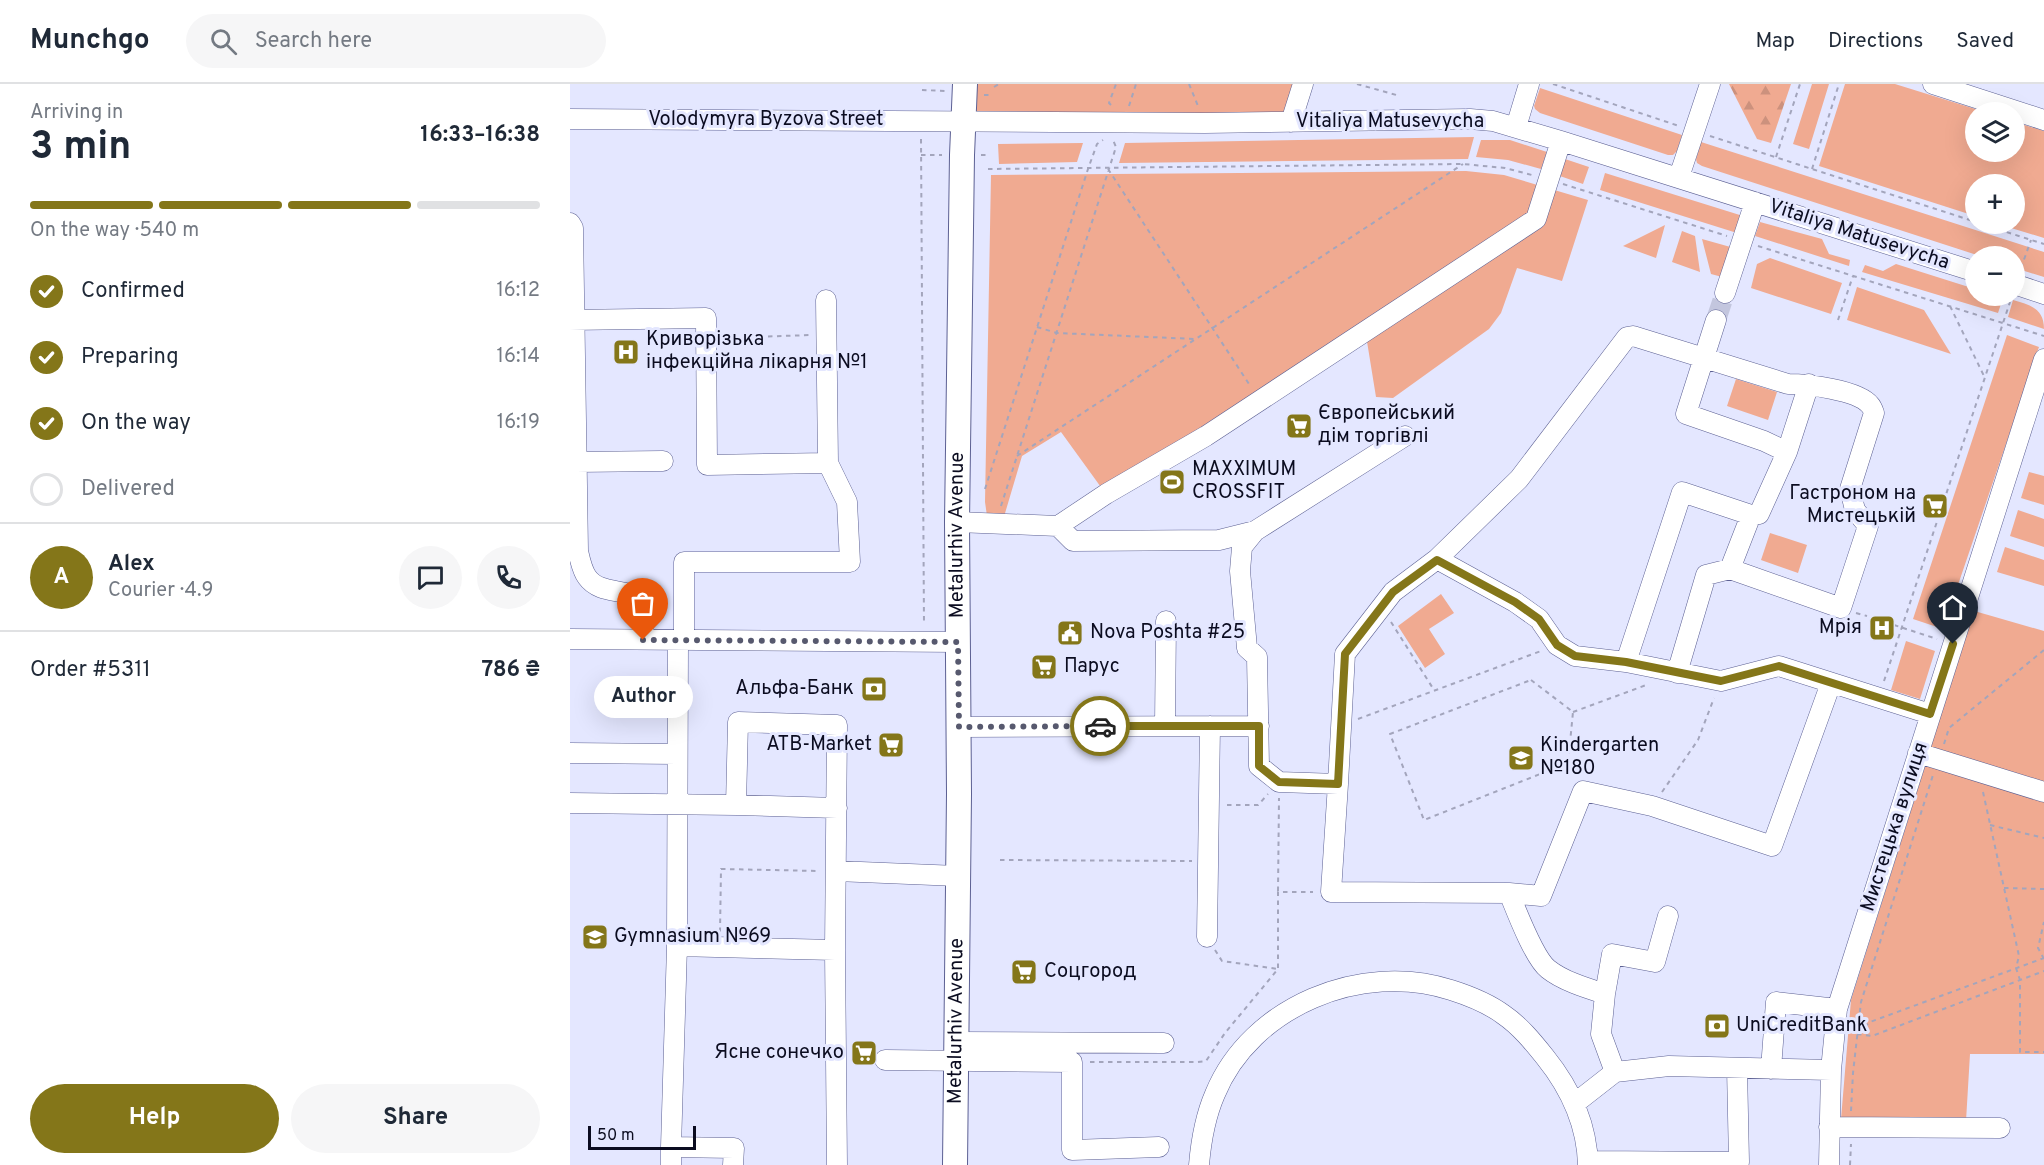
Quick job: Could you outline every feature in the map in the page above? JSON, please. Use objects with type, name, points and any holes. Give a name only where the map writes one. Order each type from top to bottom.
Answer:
[{"type":"main road","name":"Metalurhiv Avenue","points":[[955,1165],[959,727],[957,522],[962,122],[965,84]]},
{"type":"street","points":[[1291,122],[1303,84]]},
{"type":"street","points":[[1516,127],[1529,84]]},
{"type":"street","points":[[1679,177],[1710,84]]},
{"type":"street","points":[[1933,84],[2044,120]]},
{"type":"street","name":"Vitaliya Matusevycha","points":[[962,122],[1115,118],[1205,123],[1470,119],[1516,127],[1965,269]]},
{"type":"street","name":"Volodymyra Byzova Street","points":[[570,119],[962,122]]},
{"type":"street","points":[[957,522],[1058,526],[1106,494],[1206,436],[1536,219],[1561,141]]},
{"type":"street","points":[[1725,293],[1755,202]]},
{"type":"street","points":[[570,223],[573,228],[572,320],[578,551],[582,566],[594,585],[614,592],[626,593],[637,598],[642,604],[643,640]]},
{"type":"street","points":[[2025,290],[2044,294]]},
{"type":"street","points":[[734,1165],[734,1148],[671,1156],[677,946],[677,754],[684,562],[850,562],[848,502],[828,463],[826,300]]},
{"type":"street","points":[[572,320],[705,318],[707,465],[828,463]]},
{"type":"street","points":[[1716,320],[1686,414],[1764,441],[1786,452]]},
{"type":"street","points":[[1677,673],[1706,575],[1730,569],[1841,608],[1868,526],[1856,510],[1850,489],[1874,413],[1870,404],[1860,398],[1809,384],[1788,384],[1633,336],[1627,337],[1519,479],[1437,560],[1393,592],[1345,654],[1331,892],[1509,893],[1541,896],[1583,791],[1652,806],[1772,846],[1831,683]]},
{"type":"street","name":"Мистецька вулиця","points":[[1829,1165],[1830,1070],[1837,1009],[2044,359]]},
{"type":"street","points":[[1626,662],[1682,492],[1751,515],[1759,514],[1786,452],[1809,384]]},
{"type":"street","points":[[1338,784],[1279,782],[1259,766],[1257,657],[1247,648],[1240,571],[1242,547],[1256,531],[1405,435]]},
{"type":"street","points":[[575,475],[663,461]]},
{"type":"street","points":[[1730,569],[1751,515]]},
{"type":"street","points":[[1058,526],[1073,541],[1219,540],[1256,531]]},
{"type":"street","points":[[1437,560],[1515,602],[1539,619],[1557,645],[1575,656],[1626,662],[1721,681],[1779,666],[1930,714]]},
{"type":"street","points":[[1165,726],[1166,621]]},
{"type":"street","points":[[570,639],[958,642]]},
{"type":"street","points":[[736,805],[738,722],[837,725],[835,950],[837,1165]]},
{"type":"street","points":[[1207,937],[1210,726]]},
{"type":"street","points":[[959,727],[1259,726]]},
{"type":"street","points":[[570,753],[677,754]]},
{"type":"street","points":[[1918,753],[2044,792]]},
{"type":"street","points":[[570,803],[837,808]]},
{"type":"street","points":[[836,871],[958,876]]},
{"type":"street","points":[[1509,893],[1529,940],[1547,968],[1585,988],[1605,994]]},
{"type":"street","points":[[1615,1072],[1601,1034],[1612,954],[1655,962],[1668,916]]},
{"type":"street","points":[[677,946],[835,950]]},
{"type":"street","points":[[1199,1165],[1202,1135],[1215,1092],[1243,1050],[1273,1021],[1288,1011],[1313,998],[1362,983],[1389,980],[1413,981],[1437,986],[1488,1004],[1506,1015],[1531,1040],[1558,1073],[1583,1126],[1588,1163],[1738,1162],[1737,1068]]},
{"type":"street","points":[[1771,1069],[1776,1002],[1837,1009]]},
{"type":"street","points":[[885,1060],[956,1052],[1164,1042]]},
{"type":"street","points":[[956,1052],[1072,1062],[1072,1150],[1159,1147]]},
{"type":"street","points":[[1574,1104],[1615,1072],[1669,1066],[1830,1070]]},
{"type":"street","points":[[1829,1127],[2000,1128]]},
{"type":"path","points":[[994,87],[999,84]]},
{"type":"path","points":[[1116,84],[1109,103],[1115,118],[1129,106],[1136,84]]},
{"type":"path","points":[[1189,84],[1205,123]]},
{"type":"path","points":[[1357,84],[1400,96]]},
{"type":"path","points":[[1553,84],[1965,218]]},
{"type":"path","points":[[1776,157],[1800,84]]},
{"type":"path","points":[[1812,169],[1839,84]]},
{"type":"path","points":[[922,90],[940,91]]},
{"type":"path","points":[[984,489],[1088,169],[1097,144],[1110,135],[1116,147],[995,524]]},
{"type":"path","points":[[921,136],[924,643]]},
{"type":"path","points":[[1017,456],[1463,164]]},
{"type":"path","points":[[988,169],[1463,164],[1506,168],[2044,336]]},
{"type":"path","points":[[1108,169],[1261,401]]},
{"type":"path","points":[[2012,234],[2044,244]]},
{"type":"path","points":[[2025,257],[2031,240]]},
{"type":"path","points":[[1838,320],[1853,276]]},
{"type":"path","points":[[1950,306],[1985,378]]},
{"type":"path","points":[[1879,698],[2008,306]]},
{"type":"path","points":[[1037,327],[1057,333],[1195,339]]},
{"type":"path","points":[[706,339],[826,334]]},
{"type":"path","points":[[1382,607],[1434,690]]},
{"type":"path","points":[[1894,625],[1953,644]]},
{"type":"path","points":[[1341,725],[1557,645]]},
{"type":"path","points":[[1850,1165],[1853,1073],[1861,1002],[1949,728],[2044,650]]},
{"type":"path","points":[[1573,712],[1677,673]]},
{"type":"path","points":[[1531,680],[1573,712],[1568,763],[1424,820],[1390,734],[1531,680]]},
{"type":"path","points":[[1652,806],[1698,740],[1721,681]]},
{"type":"path","points":[[1987,775],[1983,790],[2019,956],[2016,968],[2020,980],[2020,1052],[2044,1052]]},
{"type":"path","points":[[1209,804],[1258,805],[1279,782]]},
{"type":"path","points":[[1072,1062],[1206,1061],[1225,1033],[1278,969],[1279,782]]},
{"type":"path","points":[[1990,825],[2044,838]]},
{"type":"path","points":[[1000,860],[1208,861]]},
{"type":"path","points":[[720,946],[721,869],[836,871]]},
{"type":"path","points":[[2004,888],[2044,889]]},
{"type":"path","points":[[1278,892],[1331,892]]},
{"type":"path","points":[[1857,1034],[1870,1022],[2044,958],[2038,948],[2044,922]]},
{"type":"path","points":[[1207,937],[1222,961],[1278,969]]},
{"type":"path","points":[[1857,1034],[1872,1036],[2044,971]]},
{"type":"green space","points":[[965,84],[1303,84],[1291,122],[962,122]]},
{"type":"green space","points":[[1729,84],[1791,84],[1771,143],[1757,139]]},
{"type":"green space","points":[[1812,84],[1829,84],[1809,149],[1793,144]]},
{"type":"green space","points":[[1845,84],[1895,84],[1965,106],[1965,162],[2025,162],[2025,125],[2044,131],[2044,238],[2025,232],[2025,174],[1965,174],[1965,213],[1819,166]]},
{"type":"green space","points":[[1540,88],[1682,135],[1677,151],[1673,155],[1668,155],[1540,113],[1534,106]]},
{"type":"green space","points":[[1474,137],[1468,159],[1119,163],[1125,143]]},
{"type":"green space","points":[[1481,140],[1510,140],[1547,152],[1541,169],[1508,160],[1476,157]]},
{"type":"green space","points":[[1701,142],[1965,227],[1965,234],[1988,234],[2044,252],[2044,277],[2025,271],[2025,246],[1965,246],[1965,251],[1702,166],[1697,163]]},
{"type":"green space","points":[[1083,143],[1077,162],[999,164],[998,144]]},
{"type":"green space","points":[[1562,158],[1589,167],[1583,184],[1557,175]]},
{"type":"green space","points":[[1466,171],[1504,175],[1588,200],[1562,281],[1517,268],[1501,313],[1489,329],[1393,398],[1376,397],[1364,323],[1103,490],[1061,432],[1022,456],[1003,520],[987,516],[985,502],[991,175]]},
{"type":"green space","points":[[1605,173],[1743,216],[1737,233],[1600,190]]},
{"type":"green space","points":[[1760,222],[1822,239],[1829,254],[1850,260],[1849,266],[1755,236]]},
{"type":"green space","points":[[1665,225],[1656,258],[1623,246]]},
{"type":"green space","points":[[1682,231],[1695,236],[1700,272],[1672,262]]},
{"type":"green space","points":[[1702,239],[1734,248],[1726,278],[1711,274]]},
{"type":"green space","points":[[1770,258],[1842,283],[1831,314],[1751,288],[1757,264]]},
{"type":"green space","points":[[1896,264],[1965,286],[1965,303],[1862,272],[1865,265],[1883,271]]},
{"type":"green space","points":[[1857,287],[1924,310],[1951,354],[1847,320]]},
{"type":"green space","points":[[2025,304],[2039,312],[2044,329],[2008,317],[2011,306],[2025,306]]},
{"type":"green space","points":[[1975,306],[2000,306],[1998,313]]},
{"type":"green space","points":[[2007,335],[2039,347],[1943,629],[1913,619]]},
{"type":"green space","points":[[1736,379],[1777,392],[1768,420],[1727,406]]},
{"type":"green space","points":[[2029,472],[2044,476],[2044,505],[2021,498]]},
{"type":"green space","points":[[2018,510],[2044,519],[2044,547],[2010,536]]},
{"type":"green space","points":[[1770,533],[1807,545],[1798,573],[1761,560]]},
{"type":"green space","points":[[2005,547],[2044,560],[2044,586],[1997,572]]},
{"type":"green space","points":[[1441,594],[1454,613],[1429,629],[1445,654],[1425,668],[1398,626]]},
{"type":"green space","points":[[1964,608],[2044,631],[2044,1054],[1970,1054],[1966,1121],[1841,1119],[1851,1000],[1925,766]]},
{"type":"green space","points":[[1906,641],[1935,651],[1920,699],[1891,690]]},
{"type":"tunnel","points":[[1716,320],[1725,293]]},
{"type":"way so far","points":[[643,640],[958,642],[959,727],[1100,726]]},
{"type":"place","name":"Криворізька інфекційна лікарня №1","points":[[626,352]]},
{"type":"place","name":"Європейський дім торгівлі","points":[[1299,426]]},
{"type":"place","name":"MAXXIMUM CROSSFIT","points":[[1172,482]]},
{"type":"place","name":"Гастроном на Мистецькій","points":[[1935,506]]},
{"type":"place","name":"Мрія","points":[[1882,628]]},
{"type":"place","name":"Nova Poshta #25","points":[[1070,633]]},
{"type":"place","name":"Author","points":[[643,640]]},
{"type":"place","name":"Парус","points":[[1044,667]]},
{"type":"place","name":"Альфа-Банк","points":[[874,689]]},
{"type":"place","name":"ATB-Market","points":[[891,745]]},
{"type":"place","name":"Kindergarten №180","points":[[1521,758]]},
{"type":"place","name":"Gymnasium №69","points":[[595,937]]},
{"type":"place","name":"Соцгород","points":[[1024,972]]},
{"type":"place","name":"UniCreditBank","points":[[1717,1026]]},
{"type":"place","name":"Ясне сонечко","points":[[864,1053]]},
{"type":"route","points":[[1100,726],[1259,726],[1259,766],[1279,782],[1338,784],[1345,654],[1393,592],[1437,560],[1515,602],[1539,619],[1557,645],[1575,656],[1626,662],[1721,681],[1779,666],[1930,714],[1953,644]]}]
